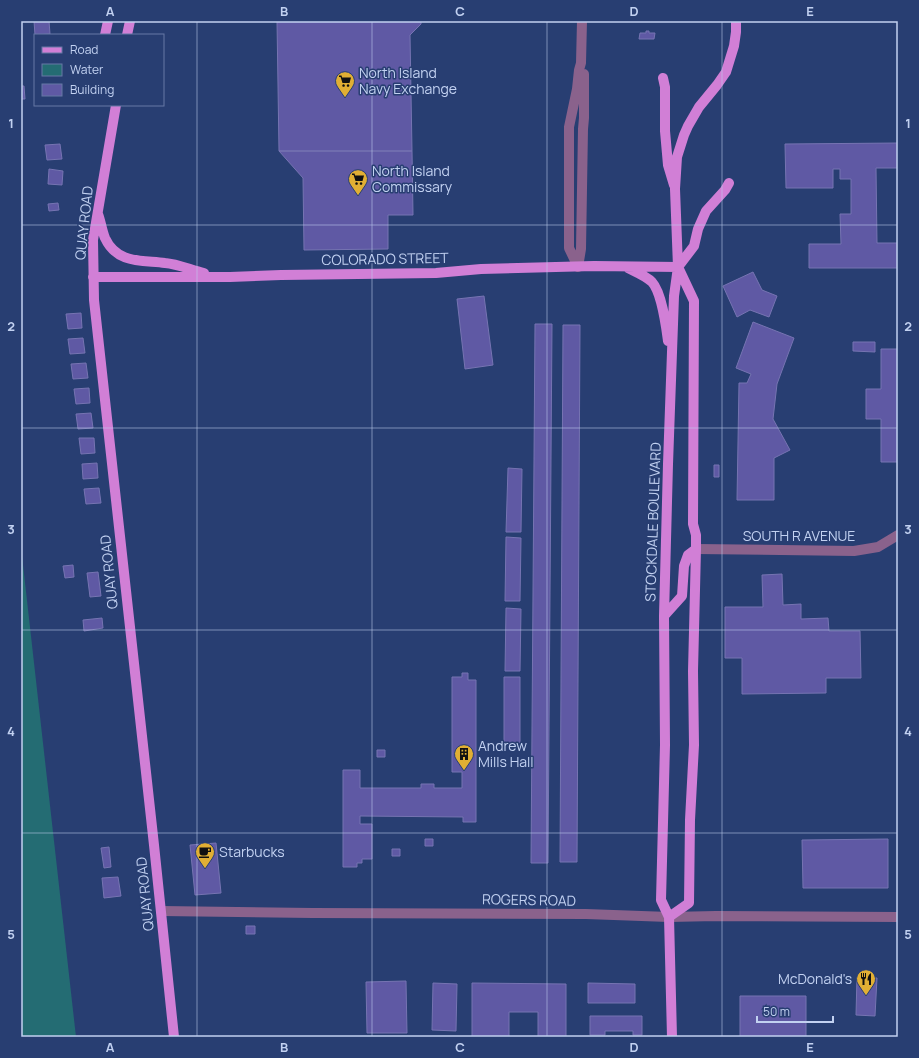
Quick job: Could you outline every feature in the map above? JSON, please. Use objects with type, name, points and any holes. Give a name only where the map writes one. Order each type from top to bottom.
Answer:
[{"type":"main road","points":[[105,34],[108,21]]},
{"type":"main road","points":[[127,34],[130,21]]},
{"type":"main road","name":"STOCKDALE BOULEVARD","points":[[672,1037],[669,917],[661,900],[664,745],[664,616],[674,296],[678,267],[675,189],[677,157],[684,135],[699,107],[726,72],[734,46],[736,21]]},
{"type":"main road","points":[[663,78],[665,88],[665,131],[668,165],[675,189]]},
{"type":"main road","name":"QUAY ROAD","points":[[116,106],[93,240],[93,277],[96,322],[174,1037]]},
{"type":"main road","points":[[669,917],[689,903],[690,820],[694,745],[696,535],[693,524],[694,301],[678,267],[694,246],[698,229],[706,211],[725,190],[729,183]]},
{"type":"main road","points":[[98,212],[106,238],[115,252],[123,257],[135,260],[167,263],[216,277]]},
{"type":"main road","name":"COLORADO STREET","points":[[93,277],[216,277],[436,273],[481,269],[594,266],[678,267]]},
{"type":"main road","points":[[627,267],[647,278],[654,284],[660,298],[672,356]]},
{"type":"main road","points":[[664,616],[682,596],[684,566],[688,556],[696,549]]},
{"type":"street","points":[[578,267],[569,248],[569,127],[581,63],[582,21]]},
{"type":"street","points":[[578,267],[581,249],[582,129],[584,118],[584,71],[581,63]]},
{"type":"street","name":"SOUTH R AVENUE","points":[[696,549],[854,551],[878,547],[898,535]]},
{"type":"street","name":"ROGERS ROAD","points":[[160,911],[586,914],[669,917],[898,917]]},
{"type":"water","points":[[21,547],[76,1037],[21,1037]]},
{"type":"building","points":[[34,21],[49,21],[50,34],[35,34]]},
{"type":"building","name":"North Island Navy Exchange","points":[[277,21],[421,21],[421,24],[410,35],[412,151],[279,151]]},
{"type":"building","points":[[646,31],[649,31],[649,33],[655,33],[654,39],[639,39],[640,33],[646,33]]},
{"type":"building","points":[[21,86],[24,86],[25,99],[21,99]]},
{"type":"building","points":[[898,143],[898,168],[876,168],[877,243],[898,243],[898,268],[809,268],[809,244],[841,244],[840,214],[851,214],[851,179],[840,179],[840,169],[833,169],[833,188],[786,188],[785,144]]},
{"type":"building","points":[[60,144],[62,159],[47,160],[45,145]]},
{"type":"building","name":"North Island Commissary","points":[[279,151],[412,151],[413,215],[388,215],[388,249],[304,250],[303,178]]},
{"type":"building","points":[[49,169],[63,171],[62,185],[48,184]]},
{"type":"building","points":[[58,203],[59,210],[49,211],[48,204]]},
{"type":"building","points":[[753,272],[762,290],[777,296],[769,317],[750,310],[737,317],[723,286]]},
{"type":"building","points":[[484,296],[493,365],[465,369],[457,299]]},
{"type":"building","points":[[81,313],[82,328],[68,329],[66,314]]},
{"type":"building","points":[[753,322],[794,338],[777,384],[773,419],[790,450],[774,458],[774,500],[737,500],[739,383],[747,383],[751,374],[736,368]]},
{"type":"building","points":[[535,324],[552,324],[548,863],[531,863]]},
{"type":"building","points":[[563,325],[580,325],[577,862],[560,862]]},
{"type":"building","points":[[83,338],[85,353],[70,354],[68,339]]},
{"type":"building","points":[[853,342],[875,342],[875,352],[853,351]]},
{"type":"building","points":[[881,349],[898,349],[898,462],[881,462],[881,419],[866,419],[866,389],[881,389]]},
{"type":"building","points":[[86,363],[88,378],[73,379],[71,364]]},
{"type":"building","points":[[89,388],[90,403],[76,404],[74,389]]},
{"type":"building","points":[[91,413],[93,428],[78,429],[76,414]]},
{"type":"building","points":[[79,438],[94,438],[95,453],[81,454]]},
{"type":"building","points":[[97,463],[98,478],[83,479],[82,464]]},
{"type":"building","points":[[714,465],[719,465],[719,477],[714,477]]},
{"type":"building","points":[[508,468],[522,469],[521,532],[506,532]]},
{"type":"building","points":[[99,488],[101,503],[86,504],[84,489]]},
{"type":"building","points":[[506,537],[521,538],[520,601],[505,601]]},
{"type":"building","points":[[73,565],[74,577],[65,578],[63,566]]},
{"type":"building","points":[[98,572],[101,596],[90,597],[87,573]]},
{"type":"building","points":[[782,574],[783,605],[801,604],[801,619],[828,618],[829,631],[860,631],[861,678],[826,678],[826,693],[742,694],[742,658],[725,658],[725,607],[763,607],[762,575]]},
{"type":"building","points":[[506,608],[521,609],[520,671],[505,671]]},
{"type":"building","points":[[102,618],[103,628],[84,631],[83,620]]},
{"type":"building","name":"Andrew Mills Hall","points":[[462,673],[468,673],[468,680],[476,680],[476,822],[463,822],[463,817],[360,816],[360,824],[372,824],[372,859],[362,859],[362,863],[357,863],[357,867],[343,867],[343,770],[360,770],[360,788],[421,788],[421,784],[434,784],[434,788],[462,788],[462,772],[452,772],[452,677],[462,677]]},
{"type":"building","points":[[504,677],[520,677],[520,743],[504,743]]},
{"type":"building","points":[[377,750],[385,750],[385,757],[377,757]]},
{"type":"building","points":[[425,839],[433,839],[433,846],[425,846]]},
{"type":"building","points":[[888,839],[888,888],[803,888],[802,840]]},
{"type":"building","name":"Starbucks","points":[[216,843],[221,893],[195,895],[190,845]]},
{"type":"building","points":[[109,847],[111,867],[104,868],[101,848]]},
{"type":"building","points":[[392,849],[400,849],[400,856],[392,856]]},
{"type":"building","points":[[118,877],[121,896],[104,898],[102,878]]},
{"type":"building","points":[[246,926],[255,926],[255,934],[246,934]]},
{"type":"building","name":"McDonald's","points":[[857,977],[877,978],[875,1016],[856,1015]]},
{"type":"building","points":[[406,981],[407,1033],[367,1033],[366,982]]},
{"type":"building","points":[[433,983],[457,984],[456,1031],[432,1030]]},
{"type":"building","points":[[472,983],[566,984],[566,1037],[538,1037],[538,1012],[509,1012],[509,1037],[472,1037]]},
{"type":"building","points":[[588,983],[635,984],[635,1003],[588,1003]]},
{"type":"building","points":[[740,996],[806,996],[806,1037],[740,1037]]},
{"type":"building","points":[[590,1016],[642,1016],[642,1035],[633,1035],[633,1031],[605,1031],[605,1035],[590,1035]]},
{"type":"place","name":"North Island Navy Exchange","points":[[345,98]]},
{"type":"place","name":"North Island Commissary","points":[[358,196]]},
{"type":"place","name":"Andrew Mills Hall","points":[[464,771]]},
{"type":"place","name":"Starbucks","points":[[205,869]]},
{"type":"place","name":"McDonald's","points":[[866,996]]}]
